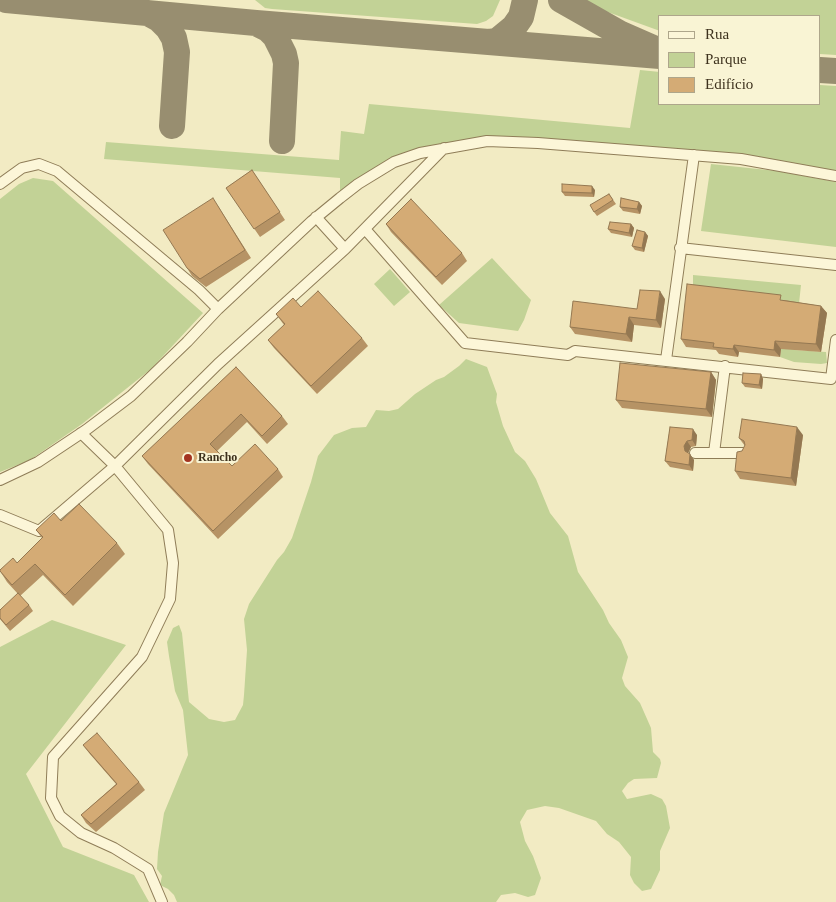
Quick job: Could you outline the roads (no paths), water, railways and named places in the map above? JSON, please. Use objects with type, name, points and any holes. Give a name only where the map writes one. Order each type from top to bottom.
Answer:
[{"type":"lane","points":[[0,480],[38,462],[131,396],[218,309],[316,217],[358,184],[394,162],[445,147],[487,141],[694,154],[741,159],[836,176]]},
{"type":"lane","points":[[0,515],[39,531],[115,466],[218,364],[345,249],[445,147]]},
{"type":"lane","points":[[666,360],[694,154]]},
{"type":"lane","points":[[0,184],[22,168],[39,164],[57,171],[199,290],[218,309]]},
{"type":"lane","points":[[316,217],[345,249]]},
{"type":"lane","points":[[365,229],[465,343],[568,355],[575,350],[831,379],[836,347]]},
{"type":"lane","points":[[680,248],[836,265]]},
{"type":"lane","points":[[714,453],[725,366]]},
{"type":"lane","points":[[81,433],[115,466],[168,530],[173,564],[170,598],[142,657],[53,757],[52,798],[60,816],[81,833],[114,848],[148,869],[162,902]]},
{"type":"lane","points":[[695,453],[744,453]]},
{"type":"place","name":"Rancho","points":[[188,458]]}]
